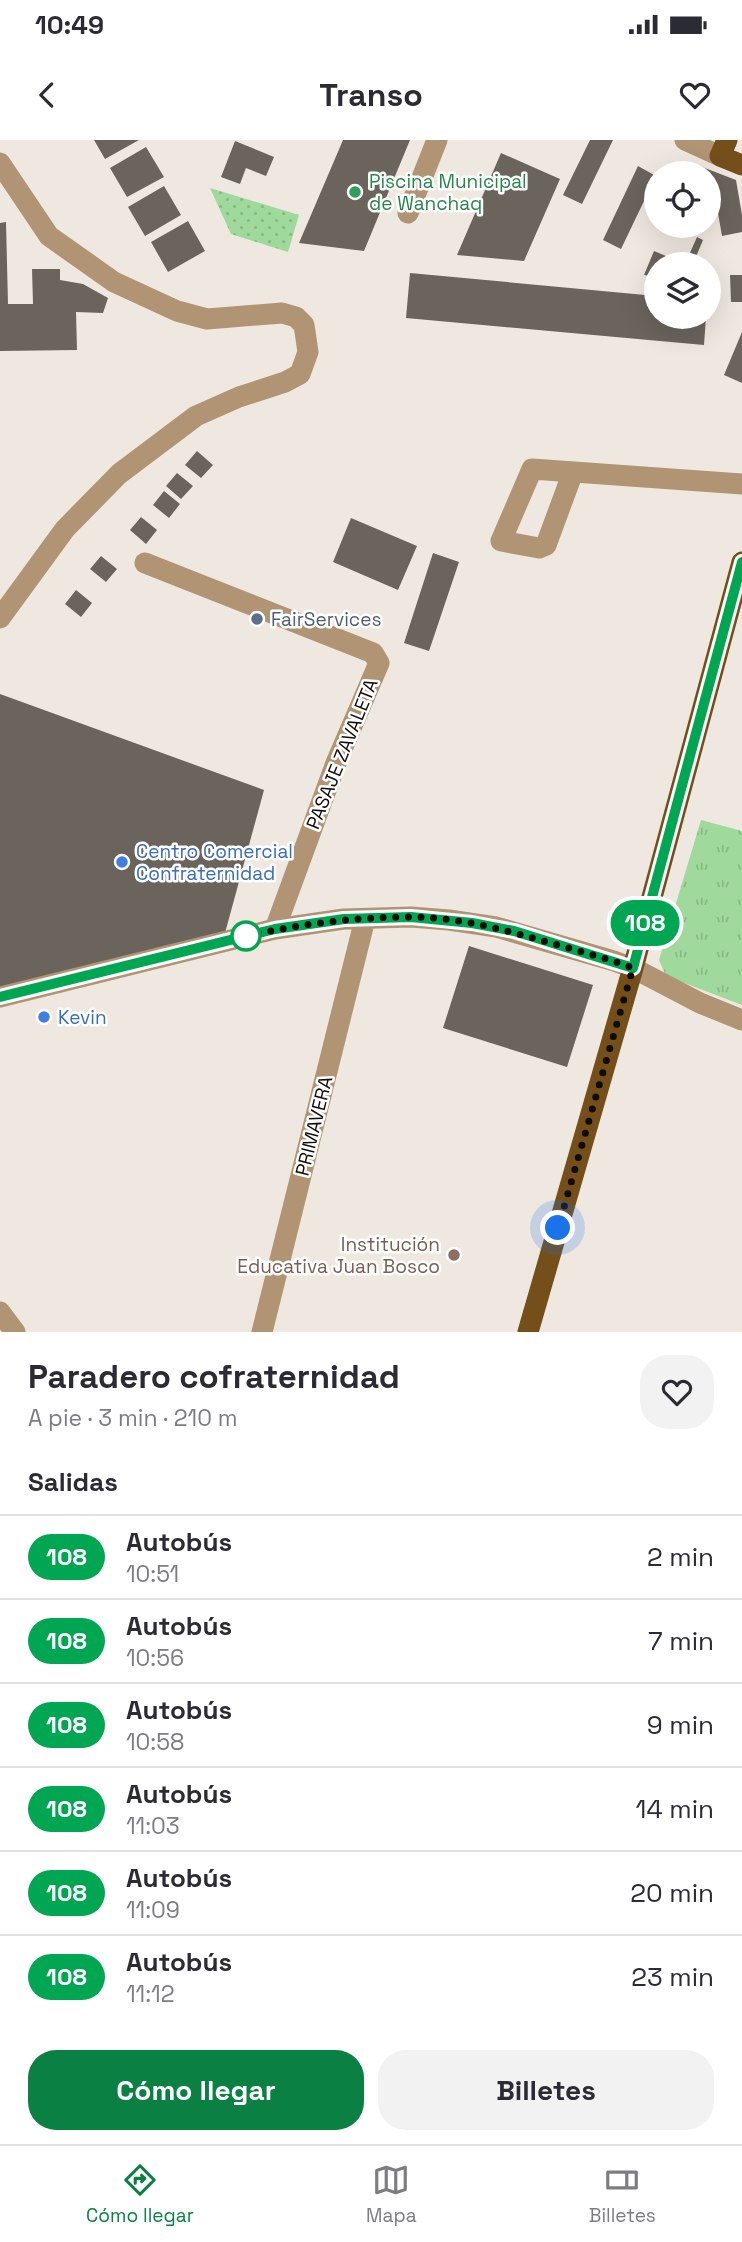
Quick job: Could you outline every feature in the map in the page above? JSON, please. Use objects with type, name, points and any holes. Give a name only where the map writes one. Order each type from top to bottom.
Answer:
[{"type":"main road","points":[[725,144],[742,147]]},
{"type":"main road","points":[[725,144],[742,165]]},
{"type":"main road","points":[[528,1332],[633,968],[742,562]]},
{"type":"street","points":[[408,214],[437,140]]},
{"type":"street","points":[[685,140],[725,144]]},
{"type":"street","points":[[0,163],[49,236],[114,282],[177,311],[207,319],[272,313],[296,317],[304,325],[308,352],[300,374],[196,416],[119,474],[65,529],[0,618]]},
{"type":"street","points":[[573,472],[742,484]]},
{"type":"street","name":"PASAJE ZAVALETA","points":[[145,563],[373,653],[379,663],[336,763],[275,929]]},
{"type":"street","points":[[0,997],[275,929],[344,919],[411,917],[514,931],[633,968],[701,1003],[742,1020]]},
{"type":"street","name":"PRIMAVERA","points":[[262,1332],[365,919]]},
{"type":"street","points":[[0,1312],[15,1332]]},
{"type":"green space","points":[[210,188],[299,215],[288,252],[231,234]]},
{"type":"green space","points":[[701,820],[742,831],[742,1005],[666,976],[659,960]]},
{"type":"building","points":[[94,140],[139,140],[105,159]]},
{"type":"building","name":"Piscina Municipal de Wanchaq","points":[[343,140],[410,140],[364,251],[299,243]]},
{"type":"building","points":[[590,140],[613,140],[582,204],[563,195]]},
{"type":"building","points":[[235,141],[274,157],[266,176],[246,168],[240,184],[221,177]]},
{"type":"building","points":[[146,147],[164,177],[127,197],[110,168]]},
{"type":"building","points":[[501,153],[560,179],[524,261],[457,255]]},
{"type":"building","points":[[638,166],[644,169],[644,201],[621,249],[603,240]]},
{"type":"building","points":[[721,174],[736,180],[742,215],[742,232],[722,236]]},
{"type":"building","points":[[164,186],[181,215],[145,236],[128,207]]},
{"type":"building","points":[[188,221],[205,251],[168,272],[151,242]]},
{"type":"building","points":[[6,222],[8,304],[33,304],[32,269],[60,269],[60,280],[83,284],[108,298],[103,313],[76,312],[77,350],[0,351],[0,223]]},
{"type":"building","points":[[697,238],[703,240],[698,252],[690,252]]},
{"type":"building","points":[[410,273],[644,295],[644,329],[705,329],[704,345],[406,318]]},
{"type":"building","points":[[730,275],[742,275],[742,302],[731,302]]},
{"type":"building","points":[[742,332],[742,383],[724,375]]},
{"type":"building","points":[[197,451],[213,465],[201,478],[185,465]]},
{"type":"building","points":[[177,473],[193,486],[181,499],[166,486]]},
{"type":"building","points":[[164,491],[180,504],[169,518],[153,505]]},
{"type":"building","points":[[141,517],[157,530],[146,544],[130,530]]},
{"type":"building","points":[[351,518],[417,546],[398,590],[333,562]]},
{"type":"building","points":[[433,553],[459,562],[429,651],[404,643]]},
{"type":"building","points":[[101,556],[117,569],[106,582],[90,569]]},
{"type":"building","points":[[76,590],[92,603],[81,617],[65,604]]},
{"type":"building","name":"Centro Comercial Confraternidad","points":[[0,694],[264,790],[225,933],[0,988]]},
{"type":"building","points":[[469,946],[593,985],[567,1067],[443,1028]]},
{"type":"bus line","name":"108","points":[[0,997],[275,929],[344,919],[411,917],[472,923],[514,931],[633,968],[742,562]]},
{"type":"place","name":"Piscina Municipal de Wanchaq","points":[[355,192]]},
{"type":"place","name":"FairServices","points":[[257,619]]},
{"type":"place","name":"Centro Comercial Confraternidad","points":[[122,862]]},
{"type":"place","name":"Kevin","points":[[44,1017]]},
{"type":"place","name":"Institución Educativa Juan Bosco","points":[[454,1255]]},
{"type":"route","points":[[246,936],[344,919],[411,917],[449,920],[514,931],[633,968],[558,1228]]}]
